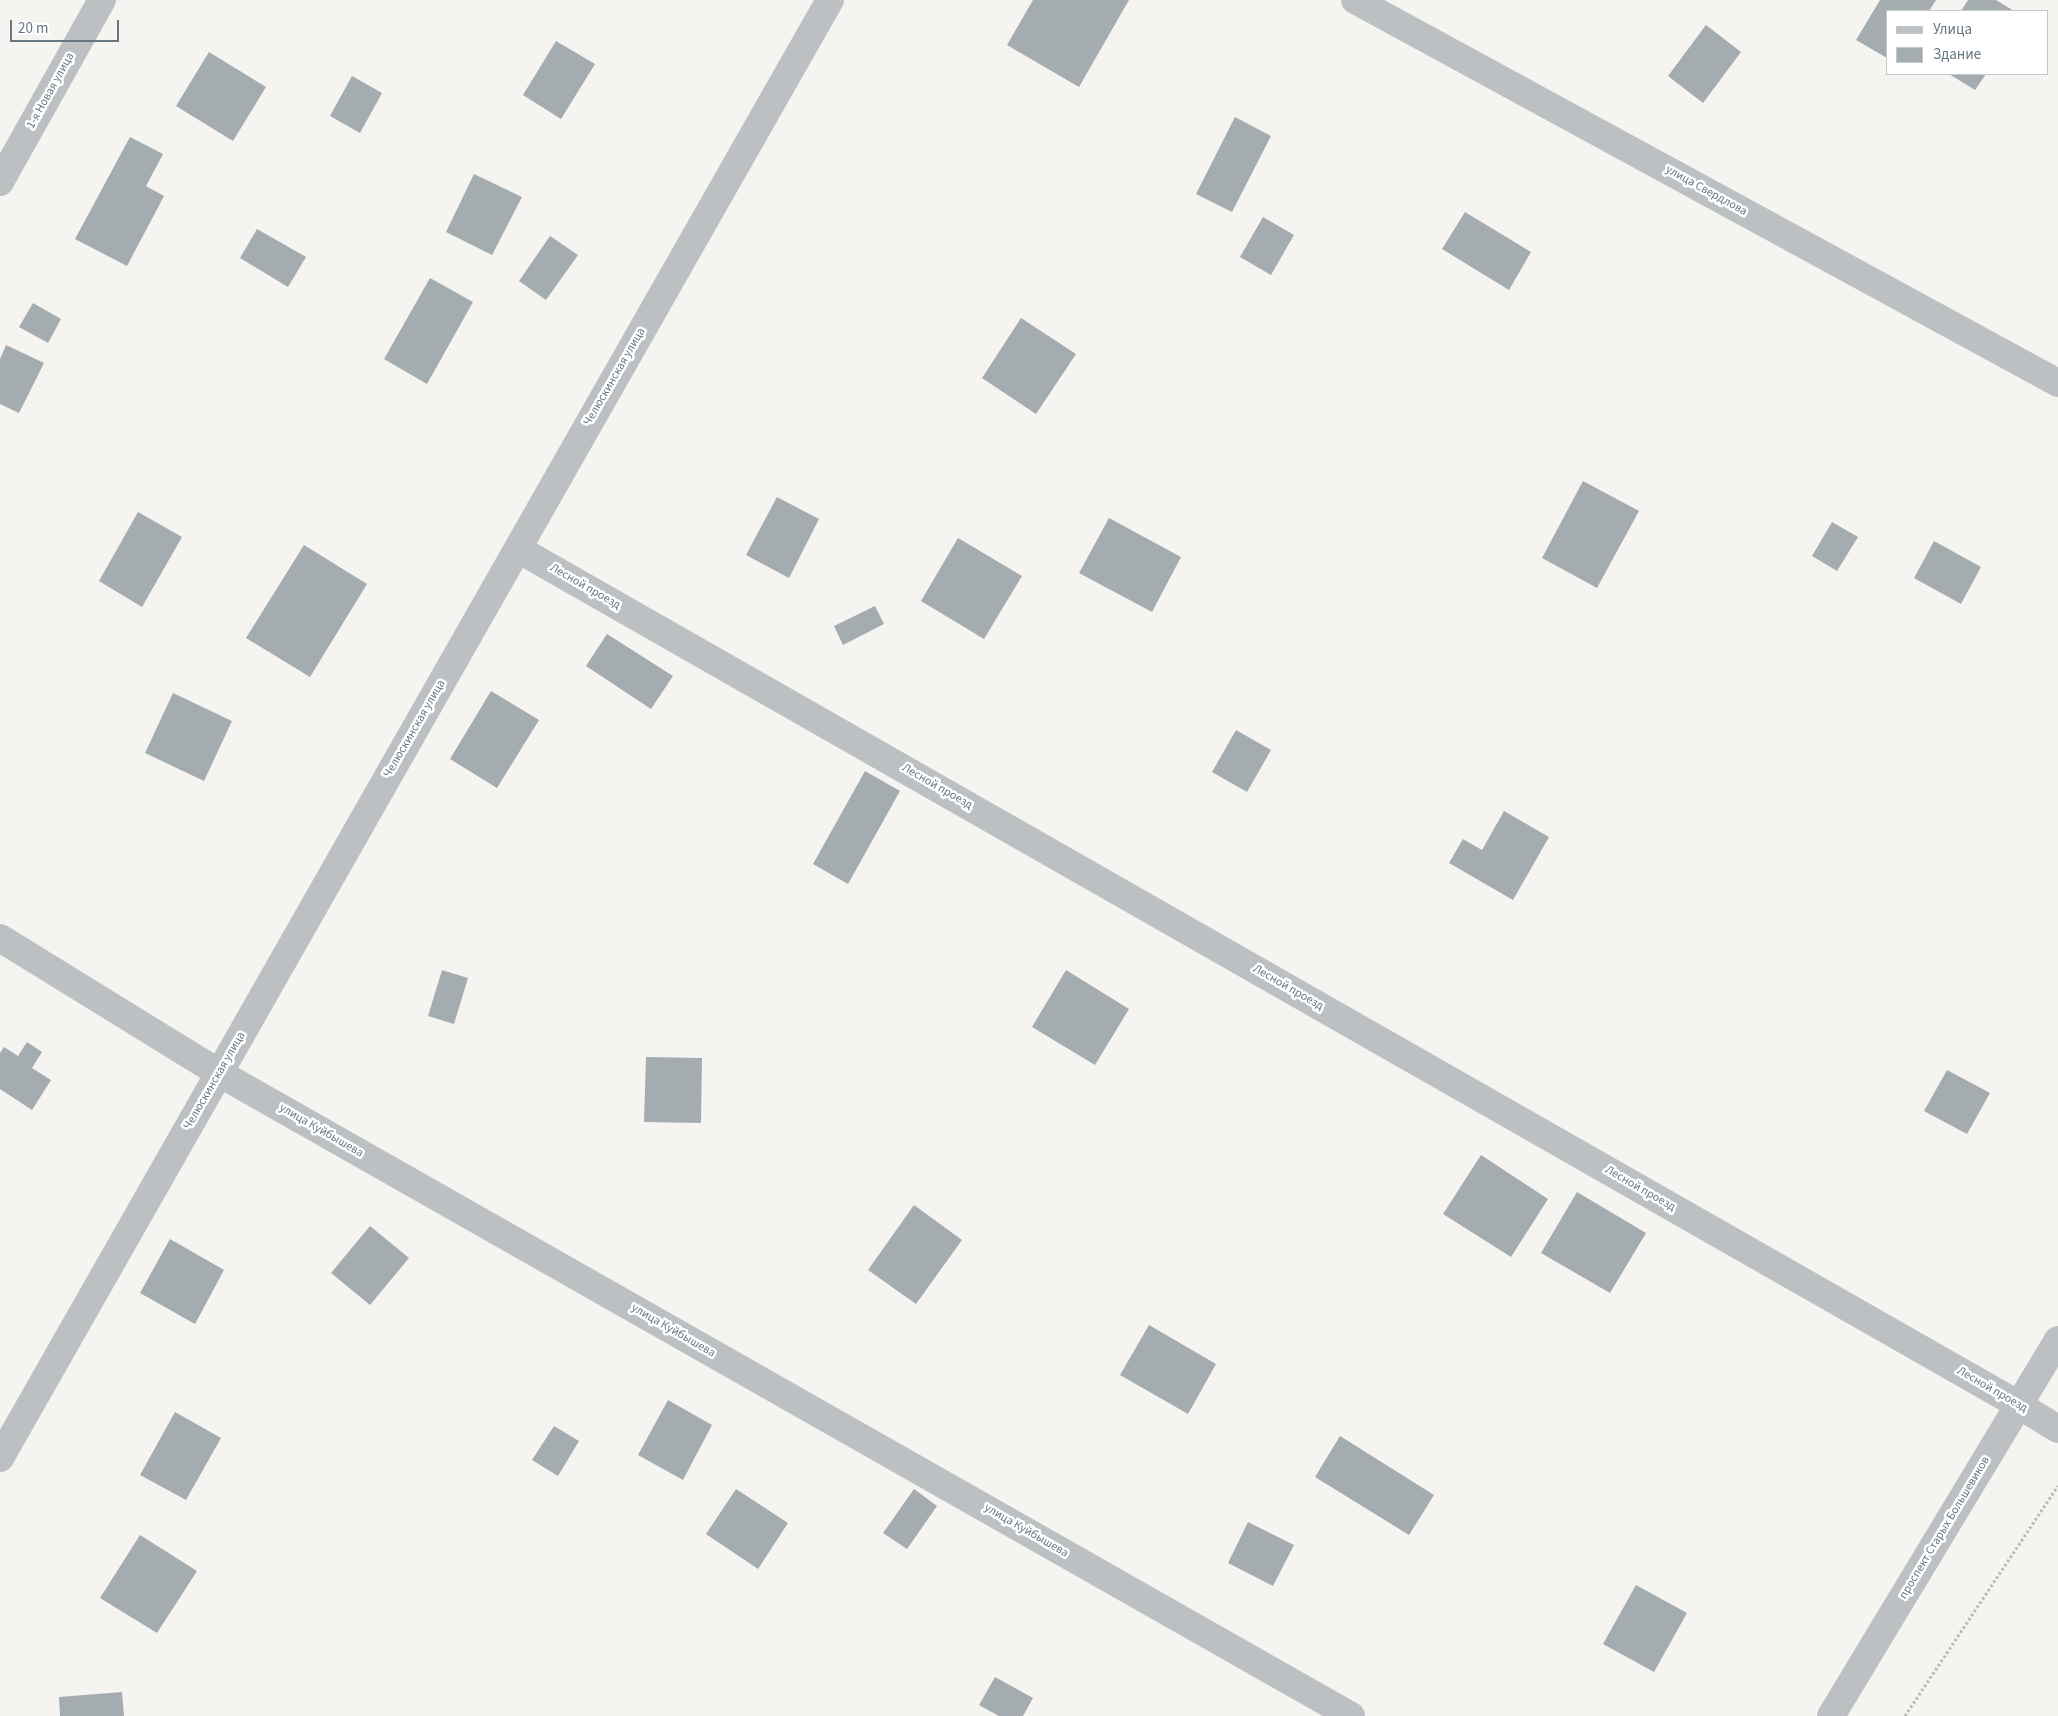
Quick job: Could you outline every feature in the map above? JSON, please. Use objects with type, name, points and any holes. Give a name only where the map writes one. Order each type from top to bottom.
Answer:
[{"type":"street","name":"1-я Новая улица","points":[[0,182],[102,0]]},
{"type":"street","name":"Челюскинская улица","points":[[0,1458],[830,0]]},
{"type":"street","name":"улица Свердлова","points":[[1355,0],[2058,383]]},
{"type":"street","name":"Лесной проезд","points":[[518,549],[2058,1429]]},
{"type":"street","name":"улица Куйбышева","points":[[0,938],[219,1073],[1351,1716]]},
{"type":"street","name":"проспект Старых Большевиков","points":[[1831,1716],[2058,1340]]},
{"type":"path","points":[[1906,1716],[2058,1486]]},
{"type":"building","points":[[1033,0],[1129,0],[1079,87],[1007,45]]},
{"type":"building","points":[[1880,0],[1936,0],[1930,10],[1886,10],[1886,57],[1856,40]]},
{"type":"building","points":[[1968,0],[1996,0],[2012,10],[1962,10]]},
{"type":"building","points":[[1706,25],[1741,52],[1703,103],[1668,76]]},
{"type":"building","points":[[556,41],[595,64],[561,119],[523,95]]},
{"type":"building","points":[[209,52],[266,87],[233,141],[176,106]]},
{"type":"building","points":[[1951,75],[1985,75],[1975,90]]},
{"type":"building","points":[[352,76],[382,93],[360,133],[330,116]]},
{"type":"building","points":[[1235,117],[1271,136],[1232,212],[1196,194]]},
{"type":"building","points":[[130,137],[163,154],[146,186],[164,196],[127,266],[75,239]]},
{"type":"building","points":[[474,174],[522,197],[492,255],[446,232]]},
{"type":"building","points":[[1465,212],[1531,252],[1509,290],[1442,249]]},
{"type":"building","points":[[1263,217],[1294,235],[1271,275],[1240,257]]},
{"type":"building","points":[[257,229],[306,257],[288,287],[240,258]]},
{"type":"building","points":[[550,236],[578,255],[546,300],[519,281]]},
{"type":"building","points":[[430,278],[473,302],[427,384],[384,359]]},
{"type":"building","points":[[33,303],[61,319],[48,343],[19,327]]},
{"type":"building","points":[[1021,318],[1076,354],[1036,414],[982,378]]},
{"type":"building","points":[[6,345],[44,363],[19,413],[0,404],[0,359]]},
{"type":"building","points":[[1583,481],[1639,511],[1597,588],[1542,558]]},
{"type":"building","points":[[777,497],[819,519],[789,578],[746,555]]},
{"type":"building","points":[[138,512],[182,537],[142,607],[99,581]]},
{"type":"building","points":[[1109,518],[1181,557],[1152,612],[1079,573]]},
{"type":"building","points":[[1832,522],[1858,537],[1837,571],[1812,556]]},
{"type":"building","points":[[958,538],[1022,576],[984,639],[921,601]]},
{"type":"building","points":[[1934,541],[1981,567],[1961,604],[1914,578]]},
{"type":"building","points":[[304,545],[367,584],[310,677],[246,638]]},
{"type":"building","points":[[875,606],[884,624],[843,645],[834,626]]},
{"type":"building","points":[[607,634],[673,676],[651,709],[586,666]]},
{"type":"building","points":[[491,691],[539,720],[497,788],[450,759]]},
{"type":"building","points":[[173,693],[232,721],[204,781],[145,753]]},
{"type":"building","points":[[1236,730],[1271,750],[1247,792],[1212,772]]},
{"type":"building","points":[[865,771],[900,791],[848,884],[813,864]]},
{"type":"building","points":[[1504,811],[1549,837],[1513,900],[1449,863],[1463,839],[1482,850]]},
{"type":"building","points":[[442,970],[468,978],[454,1024],[428,1016]]},
{"type":"building","points":[[1066,970],[1129,1009],[1095,1065],[1032,1027]]},
{"type":"building","points":[[27,1042],[42,1052],[32,1068],[51,1080],[32,1110],[0,1089],[0,1053],[4,1047],[18,1056]]},
{"type":"building","points":[[646,1057],[702,1058],[701,1123],[644,1122]]},
{"type":"building","points":[[1947,1070],[1990,1093],[1967,1134],[1924,1111]]},
{"type":"building","points":[[1481,1155],[1548,1199],[1511,1257],[1443,1214]]},
{"type":"building","points":[[1577,1192],[1646,1233],[1610,1293],[1541,1253]]},
{"type":"building","points":[[914,1205],[962,1240],[916,1304],[868,1270]]},
{"type":"building","points":[[370,1226],[409,1258],[370,1305],[331,1273]]},
{"type":"building","points":[[170,1239],[224,1270],[195,1324],[140,1293]]},
{"type":"building","points":[[1149,1325],[1216,1364],[1188,1414],[1120,1375]]},
{"type":"building","points":[[668,1400],[712,1425],[683,1480],[638,1455]]},
{"type":"building","points":[[175,1412],[221,1438],[186,1500],[140,1475]]},
{"type":"building","points":[[554,1426],[579,1441],[558,1476],[532,1460]]},
{"type":"building","points":[[1340,1436],[1434,1495],[1409,1535],[1315,1477]]},
{"type":"building","points":[[736,1489],[788,1523],[758,1569],[706,1534]]},
{"type":"building","points":[[914,1489],[937,1506],[907,1549],[883,1533]]},
{"type":"building","points":[[1248,1522],[1294,1545],[1273,1586],[1228,1563]]},
{"type":"building","points":[[140,1535],[197,1571],[157,1633],[100,1598]]},
{"type":"building","points":[[1636,1585],[1687,1613],[1654,1672],[1603,1644]]},
{"type":"building","points":[[995,1677],[1033,1698],[1023,1716],[999,1716],[979,1705]]},
{"type":"building","points":[[122,1692],[124,1716],[60,1716],[59,1697]]}]
